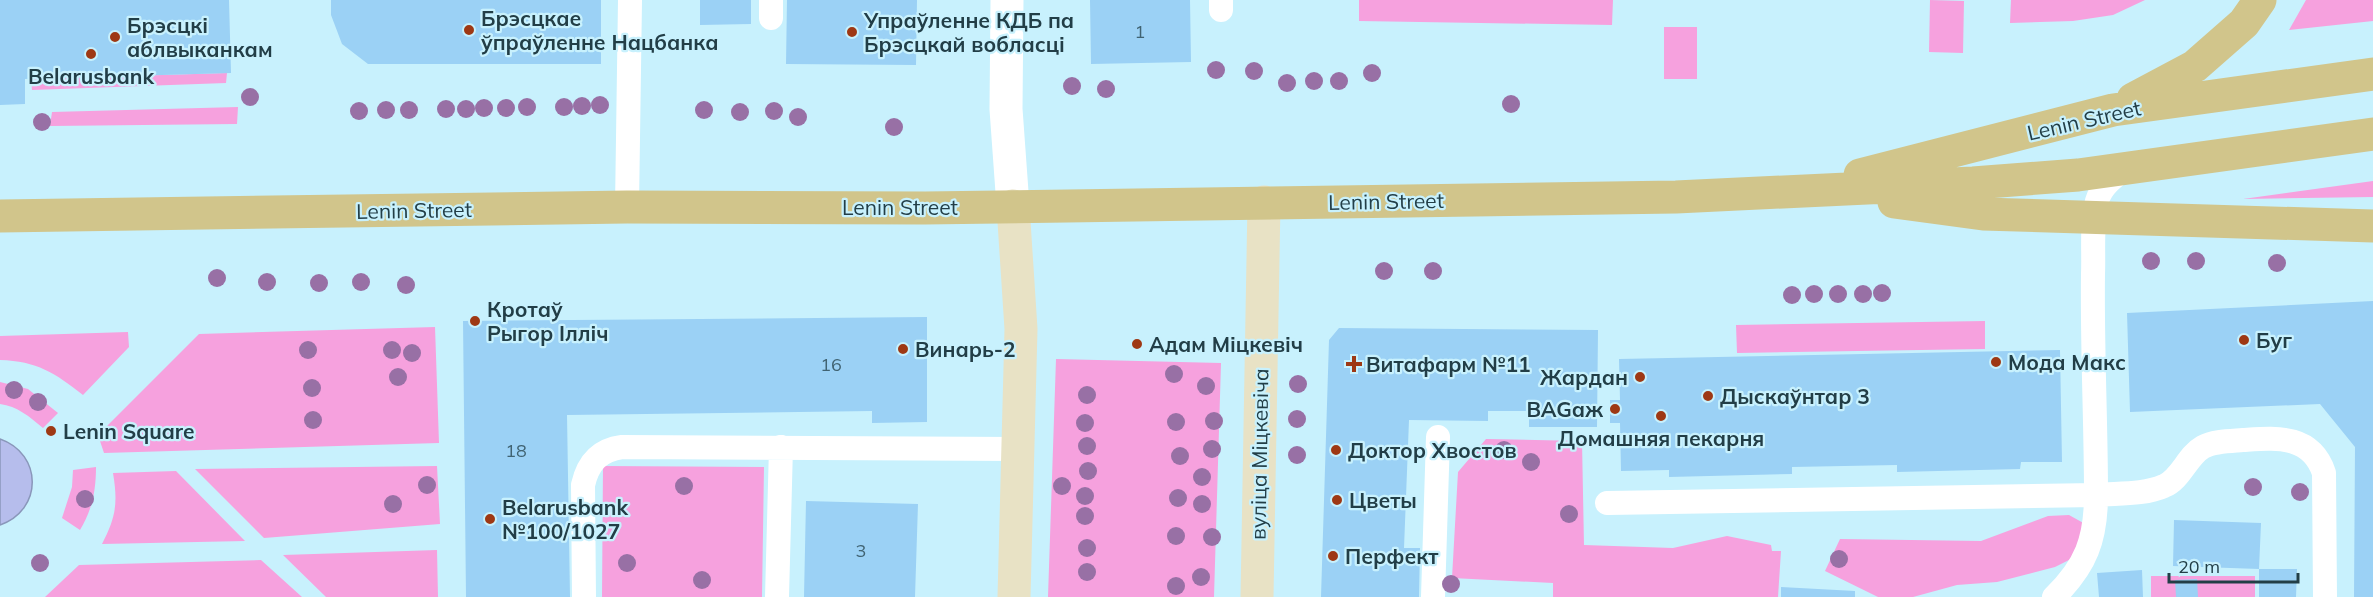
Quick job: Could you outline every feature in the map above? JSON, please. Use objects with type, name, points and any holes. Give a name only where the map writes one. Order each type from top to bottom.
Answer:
[{"type":"main road","points":[[2113,110],[2194,66],[2244,23],[2260,0]]},
{"type":"main road","name":"Lenin Street","points":[[1800,190],[2113,110],[2373,74]]},
{"type":"main road","name":"Lenin Street","points":[[0,216],[627,207],[925,208],[1676,197],[1973,183],[2131,168],[2373,134]]},
{"type":"main road","points":[[1800,190],[1983,214],[2373,226]]},
{"type":"main road","name":"вуліца Міцкевіча","points":[[1257,597],[1264,202]]},
{"type":"main road","points":[[1012,206],[1021,329],[1014,597]]},
{"type":"street","points":[[1006,0],[1006,109],[1012,206]]},
{"type":"lane","points":[[627,207],[630,0]]},
{"type":"lane","points":[[2054,597],[2077,572],[2087,554],[2096,517],[2093,295],[2097,201],[2105,187],[2117,174],[2131,168]]},
{"type":"lane","points":[[1433,597],[1438,437]]},
{"type":"lane","points":[[1607,503],[2096,495],[2135,492],[2166,486],[2193,455],[2204,447],[2232,441],[2280,438],[2291,440],[2312,453],[2321,462],[2324,473],[2325,597]]},
{"type":"lane","points":[[584,597],[583,485],[586,473],[600,453],[622,447],[1018,449]]},
{"type":"lane","points":[[777,597],[781,447]]},
{"type":"shaded area","points":[[1359,0],[1613,0],[1612,25],[1359,21]]},
{"type":"shaded area","points":[[1930,0],[1964,1],[1963,53],[1929,52]]},
{"type":"shaded area","points":[[2011,0],[2145,0],[2113,15],[2073,21],[2010,23]]},
{"type":"shaded area","points":[[2306,0],[2373,0],[2373,21],[2289,30]]},
{"type":"shaded area","points":[[1664,27],[1697,27],[1697,79],[1664,79]]},
{"type":"shaded area","points":[[227,73],[226,83],[32,90],[31,79]]},
{"type":"shaded area","points":[[238,107],[237,124],[50,126],[52,112]]},
{"type":"shaded area","points":[[2373,181],[2373,197],[2243,199]]},
{"type":"shaded area","points":[[1985,321],[1985,349],[1737,353],[1736,325]]},
{"type":"shaded area","points":[[435,327],[439,443],[104,453],[98,435],[199,334]]},
{"type":"shaded area","points":[[128,332],[129,347],[83,395],[45,370],[25,363],[0,360],[0,336]]},
{"type":"shaded area","points":[[1056,359],[1221,363],[1214,597],[1048,597]]},
{"type":"shaded area","points":[[0,382],[28,389],[58,413],[43,428],[18,410],[0,404]]},
{"type":"shaded area","points":[[1486,439],[1582,441],[1584,545],[1673,548],[1727,536],[1771,545],[1772,551],[1781,551],[1778,597],[1553,597],[1553,583],[1452,578],[1458,472]]},
{"type":"shaded area","points":[[437,466],[440,524],[264,538],[195,469]]},
{"type":"shaded area","points":[[603,466],[764,467],[762,597],[602,597]]},
{"type":"shaded area","points":[[96,467],[92,500],[88,515],[80,530],[62,518],[72,487],[73,470]]},
{"type":"shaded area","points":[[176,471],[245,541],[102,544],[115,510],[113,473]]},
{"type":"shaded area","points":[[2069,515],[2087,525],[2075,557],[2055,567],[1997,582],[1957,585],[1913,597],[1878,597],[1825,571],[1840,539],[1981,541],[2048,516]]},
{"type":"shaded area","points":[[437,550],[438,597],[326,597],[283,555]]},
{"type":"shaded area","points":[[261,560],[302,597],[45,597],[79,565]]},
{"type":"shaded area","points":[[2151,576],[2255,576],[2255,597],[2151,597]]},
{"type":"water","points":[[0,439],[14,446],[24,457],[30,469],[32,482],[30,495],[24,507],[14,518],[0,525]]},
{"type":"building","name":"Брэсцкі аблвыканкам","points":[[0,0],[229,0],[231,73],[25,79],[25,104],[0,105]]},
{"type":"building","name":"Брэсцкае ўпраўленне Нацбанка","points":[[331,0],[601,0],[601,64],[368,64],[342,44],[331,15]]},
{"type":"building","points":[[700,0],[751,0],[751,24],[700,25]]},
{"type":"building","name":"Упраўленне КДБ па Брэсцкай вобласці","points":[[787,0],[917,0],[916,65],[786,64]]},
{"type":"building","points":[[1090,0],[1190,0],[1191,62],[1091,64]]},
{"type":"building","points":[[2373,301],[2373,597],[2354,597],[2355,447],[2320,404],[2130,412],[2127,313]]},
{"type":"building","points":[[927,317],[927,422],[872,423],[872,411],[567,415],[570,597],[466,597],[463,321]]},
{"type":"building","points":[[1339,328],[1598,330],[1597,427],[1529,427],[1529,411],[1488,411],[1488,421],[1409,420],[1404,548],[1420,548],[1419,597],[1321,597],[1329,340]]},
{"type":"building","points":[[2060,350],[2062,462],[2021,462],[2020,469],[1897,472],[1897,465],[1792,467],[1792,474],[1669,477],[1669,470],[1621,471],[1620,423],[1610,423],[1610,400],[1620,400],[1619,359]]},
{"type":"building","points":[[806,501],[918,504],[915,597],[804,597]]},
{"type":"building","points":[[2174,520],[2261,523],[2259,569],[2173,566]]},
{"type":"building","points":[[2259,569],[2297,569],[2296,597],[2259,597]]},
{"type":"building","points":[[2142,570],[2143,597],[2099,597],[2097,573]]},
{"type":"building","points":[[2197,579],[2198,597],[2176,597],[2175,580]]},
{"type":"building","points":[[1781,587],[1855,591],[1855,597],[1781,597]]},
{"type":"place","name":"Брэсцкае ўпраўленне Нацбанка","points":[[469,30]]},
{"type":"place","name":"Упраўленне КДБ па Брэсцкай вобласці","points":[[852,32]]},
{"type":"place","name":"Брэсцкі аблвыканкам","points":[[115,37]]},
{"type":"place","name":"Belarusbank","points":[[91,54]]},
{"type":"place","name":"Кротаў Рыгор Ілліч","points":[[475,321]]},
{"type":"place","name":"Буг","points":[[2244,340]]},
{"type":"place","name":"Адам Міцкевіч","points":[[1137,344]]},
{"type":"place","name":"Винарь-2","points":[[903,349]]},
{"type":"place","name":"Мода Макс","points":[[1996,362]]},
{"type":"place","name":"Витафарм №11","points":[[1354,364]]},
{"type":"place","name":"Жардан","points":[[1640,377]]},
{"type":"place","name":"Дыскаўнтар 3","points":[[1708,396]]},
{"type":"place","name":"BAGаж","points":[[1615,409]]},
{"type":"place","name":"Домашняя пекарня","points":[[1661,416]]},
{"type":"place","name":"Lenin Square","points":[[51,431]]},
{"type":"place","name":"Доктор Хвостов","points":[[1336,450]]},
{"type":"place","name":"Цветы","points":[[1337,500]]},
{"type":"place","name":"Belarusbank №100/1027","points":[[490,519]]},
{"type":"place","name":"Перфект","points":[[1333,556]]}]
